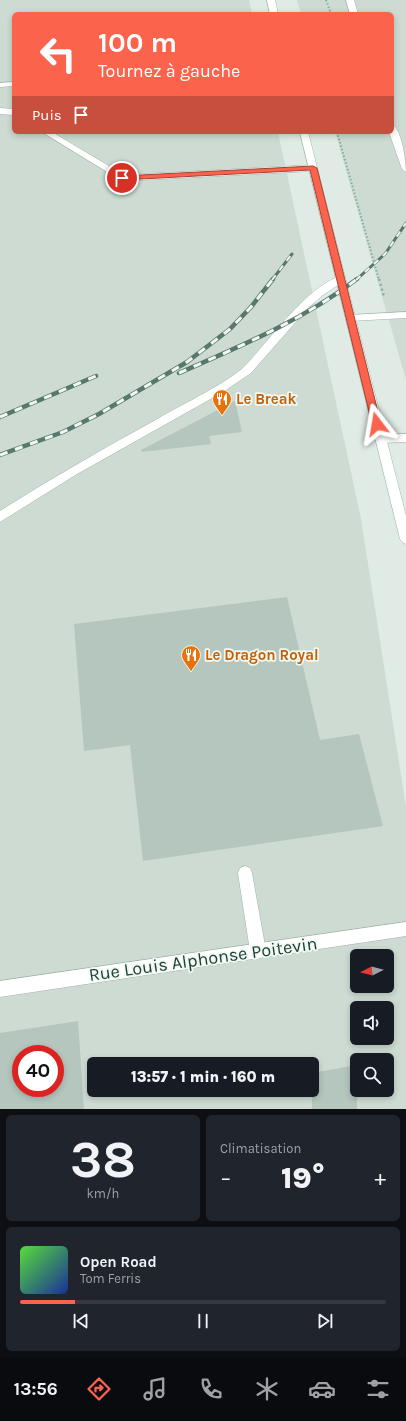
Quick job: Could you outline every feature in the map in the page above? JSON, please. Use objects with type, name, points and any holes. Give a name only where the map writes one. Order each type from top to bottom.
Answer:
[{"type":"street","points":[[271,0],[274,12]]},
{"type":"street","points":[[350,0],[353,12]]},
{"type":"street","points":[[0,85],[12,84]]},
{"type":"street","points":[[0,111],[12,112]]},
{"type":"street","points":[[49,134],[122,178],[313,168]]},
{"type":"street","points":[[304,134],[406,540]]},
{"type":"street","points":[[394,134],[406,169]]},
{"type":"street","points":[[0,517],[73,471],[219,389],[247,370],[304,306],[319,293],[341,279]]},
{"type":"street","points":[[350,318],[406,315]]},
{"type":"street","points":[[380,439],[406,438]]},
{"type":"street","points":[[245,874],[258,951]]},
{"type":"street","name":"Rue Louis Alphonse Poitevin","points":[[0,989],[406,929]]},
{"type":"path","points":[[326,0],[330,12]]},
{"type":"path","points":[[338,134],[389,316]]},
{"type":"shaded area","points":[[0,0],[249,0],[252,12],[12,12],[12,134],[278,134],[361,519],[406,807],[406,1109],[0,1109]]},
{"type":"shaded area","points":[[297,0],[406,0],[406,380],[336,134],[394,134],[394,12],[300,12]]},
{"type":"building","name":"Le Break","points":[[235,401],[242,432],[209,436],[211,444],[142,452],[141,450]]},
{"type":"building","points":[[287,597],[320,740],[359,734],[383,826],[143,861],[130,745],[84,751],[74,624]]},
{"type":"building","points":[[78,1021],[84,1109],[0,1109],[0,1033]]},
{"type":"building","points":[[350,1066],[350,1097],[357,1097],[357,1109],[312,1109],[312,1097],[319,1097],[319,1072]]},
{"type":"railway","points":[[356,280],[385,254],[406,223]]},
{"type":"railway","points":[[272,280],[292,254]]},
{"type":"railway","points":[[0,455],[63,432],[99,414],[187,362],[230,329],[251,307],[273,279]]},
{"type":"railway","points":[[179,373],[293,320],[336,294],[357,279]]},
{"type":"railway","points":[[0,417],[96,376]]},
{"type":"place","name":"Le Break","points":[[222,416]]},
{"type":"place","name":"Le Dragon Royal","points":[[191,672]]},
{"type":"route","points":[[122,178],[313,168],[377,424]]}]
